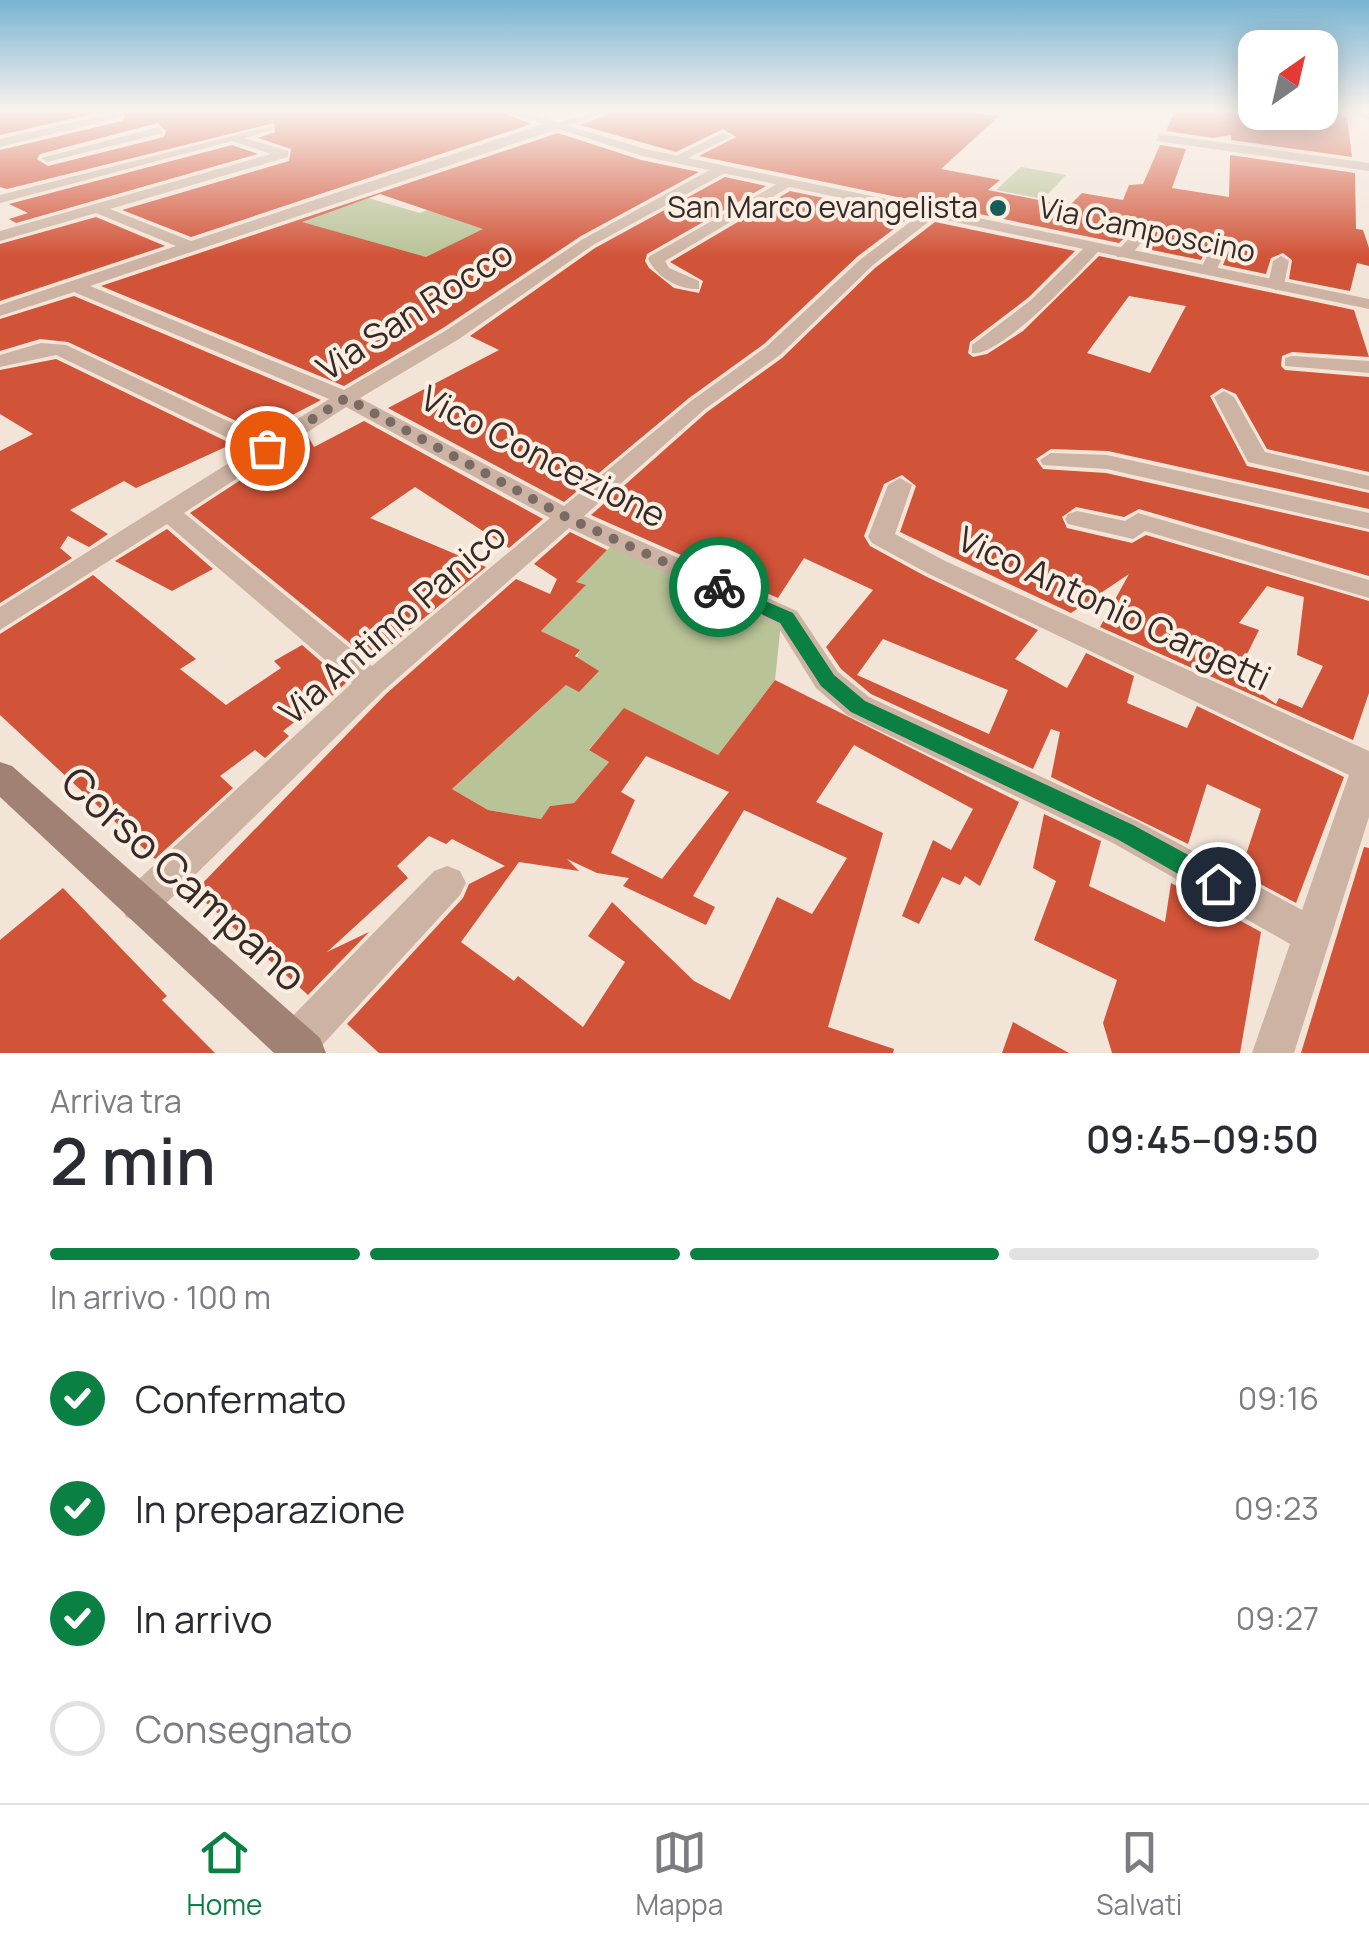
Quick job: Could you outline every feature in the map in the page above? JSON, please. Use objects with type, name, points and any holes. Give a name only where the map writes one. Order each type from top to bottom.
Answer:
[{"type":"main road","name":"Corso Campano","points":[[0,776],[300,1049]]},
{"type":"street","points":[[50,159],[89,175]]},
{"type":"street","points":[[0,199],[149,159]]},
{"type":"street","points":[[0,236],[266,159]]},
{"type":"street","points":[[0,311],[186,245],[452,159]]},
{"type":"street","name":"Via Camposcino","points":[[677,159],[1369,304]]},
{"type":"street","points":[[1312,159],[1369,167]]},
{"type":"street","name":"Via San Rocco","points":[[0,620],[346,398],[452,335],[620,222],[722,169]]},
{"type":"street","points":[[694,285],[662,271],[656,259],[789,183]]},
{"type":"street","points":[[48,186],[186,245]]},
{"type":"street","name":"Via Antimo Panico","points":[[138,904],[372,684],[698,405],[773,351],[867,262],[930,213]]},
{"type":"street","points":[[1123,254],[1148,227]]},
{"type":"street","points":[[980,349],[1037,304],[1094,248]]},
{"type":"street","points":[[1208,271],[1218,249]]},
{"type":"street","points":[[1276,285],[1282,261]]},
{"type":"street","name":"Vico Concezione","points":[[75,286],[346,398],[568,518],[787,618],[828,680],[858,706],[1125,832],[1312,936]]},
{"type":"street","points":[[0,361],[42,349],[59,350],[267,448]]},
{"type":"street","points":[[1292,362],[1369,367]]},
{"type":"street","points":[[1224,397],[1256,457],[1369,483]]},
{"type":"street","points":[[1052,460],[1107,462],[1369,521]]},
{"type":"street","name":"Vico Antonio Cargetti","points":[[900,484],[896,504],[881,536],[936,567],[1368,767]]},
{"type":"street","points":[[168,512],[372,684]]},
{"type":"street","points":[[1077,519],[1133,531],[1138,521],[1369,590]]},
{"type":"street","points":[[1273,1053],[1368,767]]},
{"type":"street","points":[[300,1049],[447,883]]},
{"type":"green space","points":[[1021,167],[1066,175],[1043,199],[996,190]]},
{"type":"green space","points":[[470,193],[511,219],[433,259],[265,232],[368,198],[420,213]]},
{"type":"green space","points":[[611,546],[781,623],[775,680],[718,755],[625,709],[589,749],[609,762],[574,803],[550,806],[541,819],[488,810],[452,789],[566,685],[580,650],[541,631],[585,586],[576,582]]},
{"type":"building","points":[[0,159],[37,159],[48,166],[75,159],[128,159],[7,189],[0,187]]},
{"type":"building","points":[[179,159],[240,159],[16,223],[9,219],[28,213],[9,204]]},
{"type":"building","points":[[425,159],[191,237],[122,210],[289,161]]},
{"type":"building","points":[[480,159],[638,159],[699,172],[581,236],[443,328],[344,386],[101,286]],"holes":[[[380,194],[483,229],[426,257],[302,222]]]},
{"type":"building","points":[[714,159],[952,159],[941,169],[1000,180],[988,190],[1069,206],[1082,193],[1123,200],[1129,185],[1143,184],[1154,159],[1182,159],[1172,188],[1229,197],[1230,159],[1259,159],[1355,173],[1356,229],[1363,230],[1369,266],[1357,263],[1350,291],[1289,279],[1292,260],[1283,253],[1271,258],[1266,274],[1223,265],[1230,248],[1220,241],[1208,246],[1201,260],[1142,248],[1159,227],[1144,220],[1119,243]]},
{"type":"building","points":[[725,177],[766,186],[647,254],[649,268],[674,288],[699,293],[703,281],[670,262],[790,191],[911,216],[858,256],[764,344],[689,398],[564,502],[388,408],[499,350],[470,336],[595,248]]},
{"type":"building","points":[[96,217],[165,246],[0,301],[0,244]]},
{"type":"building","points":[[935,222],[1075,251],[1029,297],[970,342],[968,353],[973,357],[987,354],[1023,331],[1099,256],[1354,310],[1369,357],[1292,352],[1282,356],[1281,366],[1285,370],[1369,377],[1369,472],[1267,449],[1236,394],[1222,388],[1210,396],[1247,466],[1369,493],[1369,509],[1108,451],[1051,449],[1036,459],[1043,469],[1106,473],[1369,532],[1369,576],[1139,509],[1124,517],[1076,507],[1062,517],[1067,528],[1132,543],[1146,535],[1369,601],[1369,693],[1353,740],[1100,627],[1129,574],[1071,613],[900,532],[916,486],[902,475],[884,484],[864,536],[870,546],[925,576],[1038,630],[1015,659],[1067,688],[1086,653],[1134,676],[1127,703],[1187,728],[1197,706],[1344,777],[1296,903],[1240,873],[1261,809],[1207,784],[1188,844],[1051,777],[1060,732],[1051,729],[1033,769],[871,694],[841,669],[826,647],[873,590],[804,558],[778,598],[591,515],[707,412],[782,358],[875,268]],"holes":[[[1129,296],[1186,306],[1150,373],[1087,353]],[[1267,586],[1304,597],[1297,655],[1323,666],[1302,708],[1279,698],[1276,704],[1236,676],[1259,630],[1239,623]],[[883,639],[1008,690],[989,734],[857,675]]]},
{"type":"building","points":[[74,296],[321,400],[260,432],[68,342],[40,339],[0,351],[0,319]]},
{"type":"building","points":[[56,359],[232,444],[136,488],[124,481],[70,510],[108,534],[89,547],[68,536],[60,548],[72,558],[0,603],[0,451],[33,434],[0,414],[0,370]]},
{"type":"building","points":[[364,421],[543,519],[509,548],[415,487],[370,518],[486,567],[372,661],[190,513],[308,436],[314,447]]},
{"type":"building","points":[[167,529],[213,569],[172,591],[115,561]]},
{"type":"building","points":[[570,532],[607,550],[576,582],[586,585],[541,631],[580,650],[575,656],[599,671],[579,692],[566,685],[452,789],[488,810],[541,819],[550,806],[574,803],[609,762],[589,750],[624,708],[718,755],[775,680],[1019,802],[980,886],[965,876],[960,885],[942,877],[919,924],[902,916],[933,840],[951,850],[973,809],[854,745],[816,802],[883,833],[828,1027],[894,1049],[893,1053],[379,1053],[347,1024],[463,898],[469,884],[505,866],[452,839],[446,844],[429,836],[397,866],[408,878],[327,952],[369,932],[308,995],[194,892],[386,694],[516,579],[550,594],[557,579],[534,564]],"holes":[[[646,756],[729,792],[662,879],[611,853],[635,800],[621,792]],[[744,810],[847,858],[812,914],[777,897],[730,1000],[694,981],[612,902],[588,936],[625,962],[583,1027],[518,976],[514,981],[461,942],[519,862],[579,871],[567,859],[597,873],[629,878],[623,886],[706,925],[715,907],[693,896]]]},
{"type":"building","points":[[93,575],[196,659],[180,669],[226,705],[281,668],[274,661],[302,645],[346,683],[320,707],[317,704],[283,731],[289,736],[265,758],[255,750],[220,776],[233,788],[155,859],[0,715],[0,634]]},
{"type":"building","points":[[1044,814],[1101,841],[1089,886],[1165,922],[1171,883],[1261,932],[1240,1053],[1112,1053],[1103,1023],[1117,980],[1034,940],[1056,881],[1033,868]]},
{"type":"building","points":[[1364,847],[1369,848],[1369,1053],[1301,1053]]},
{"type":"building","points":[[63,888],[167,996],[162,1000],[215,1053],[0,1053],[0,940]]},
{"type":"building","points":[[1013,1022],[1069,1053],[1002,1053]]},
{"type":"way so far","points":[[267,448],[346,398],[462,457],[490,477],[568,518],[719,587]]},
{"type":"place","name":"San Marco evangelista","points":[[998,208]]},
{"type":"route","points":[[719,587],[787,618],[828,680],[858,706],[1125,832],[1218,884]]}]
